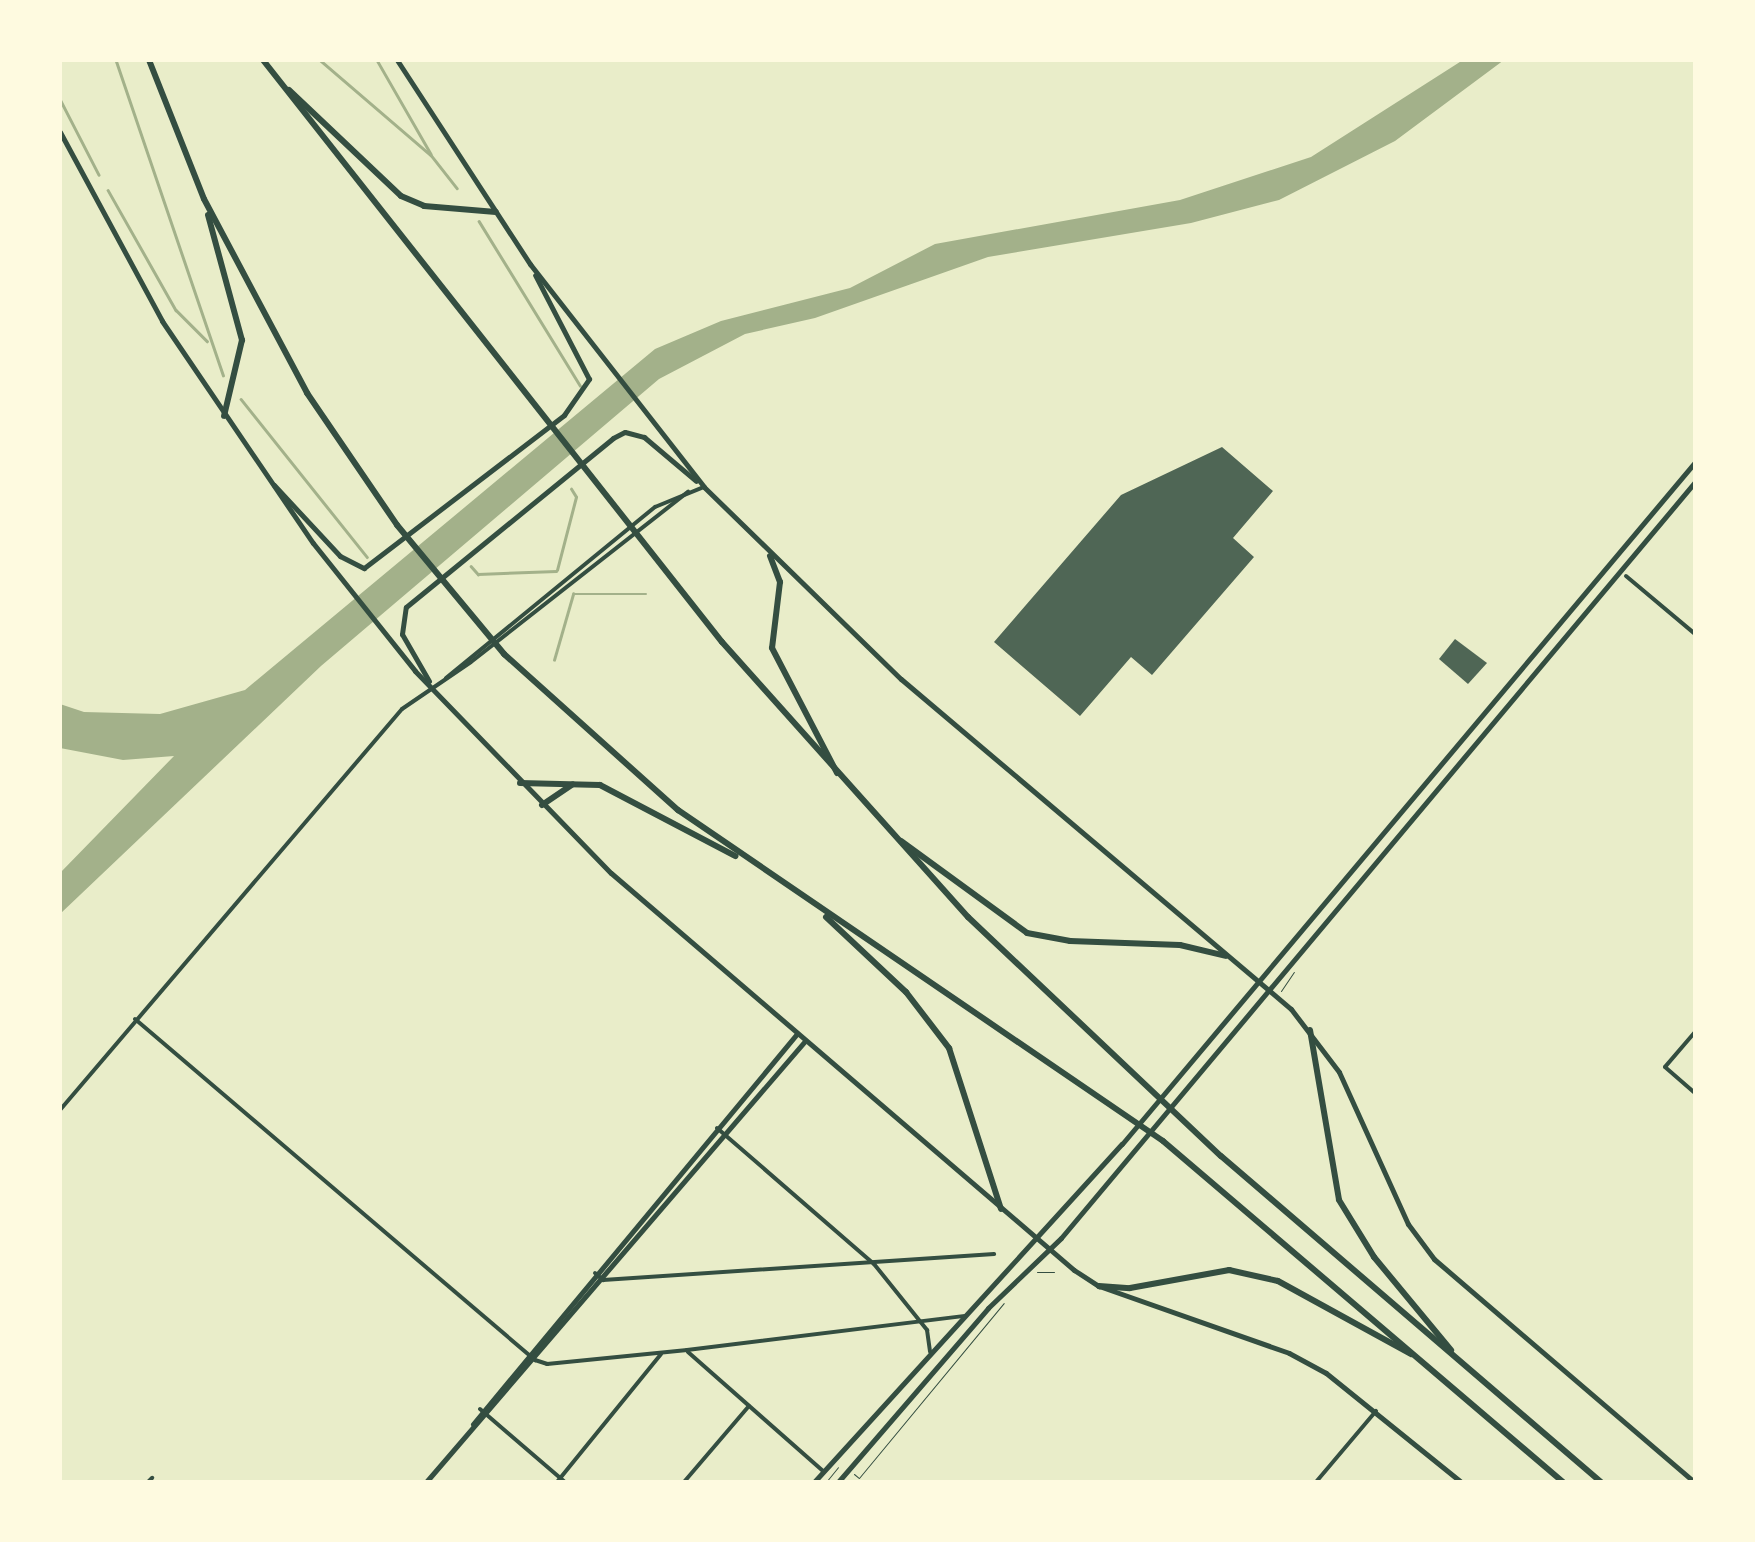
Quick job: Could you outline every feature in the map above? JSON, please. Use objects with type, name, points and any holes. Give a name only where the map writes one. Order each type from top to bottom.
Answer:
[{"type":"highway","points":[[149,60],[204,199],[240,322],[239,372],[224,416]]},
{"type":"highway","points":[[262,60],[622,521],[888,832],[1135,1079],[1601,1482]]},
{"type":"highway","points":[[280,83],[401,196],[424,206],[496,212]]},
{"type":"highway","points":[[204,199],[306,393],[398,525],[504,654],[633,775],[745,860],[1163,1141],[1563,1482]]},
{"type":"highway","points":[[770,556],[780,582],[772,648],[840,778]]},
{"type":"highway","points":[[520,783],[578,782],[618,793],[705,844],[745,860]]},
{"type":"highway","points":[[542,805],[578,782]]},
{"type":"highway","points":[[888,832],[1027,933],[1180,945],[1226,956]]},
{"type":"highway","points":[[819,909],[906,992],[950,1048],[1002,1209]]},
{"type":"highway","points":[[1310,1030],[1339,1200],[1374,1257],[1457,1359]]},
{"type":"highway","points":[[1099,1286],[1130,1288],[1229,1270],[1278,1281],[1430,1365]]},
{"type":"main road","points":[[398,60],[530,264],[644,416],[704,487],[770,556],[901,679],[1310,1030],[1338,1072],[1408,1224],[1434,1258],[1694,1482]]},
{"type":"main road","points":[[60,132],[125,257],[261,472],[381,631],[542,805],[796,1035],[1048,1251],[1099,1286],[1289,1353],[1376,1411],[1460,1482]]},
{"type":"main road","points":[[261,472],[348,562],[364,568],[383,559],[564,414],[587,387],[586,367],[530,264]]},
{"type":"main road","points":[[432,686],[402,634],[406,607],[613,438],[625,432],[644,436],[704,487]]},
{"type":"main road","points":[[814,1482],[1122,1144],[1695,462]]},
{"type":"main road","points":[[823,1471],[832,1481],[988,1308],[1048,1251],[1695,482]]},
{"type":"main road","points":[[472,1427],[480,1409],[796,1035]]},
{"type":"main road","points":[[426,1482],[472,1427],[487,1416],[804,1042]]},
{"type":"street","points":[[60,1110],[410,702],[444,682],[467,655],[640,518],[704,487]]},
{"type":"street","points":[[1626,576],[1695,634]]},
{"type":"street","points":[[135,1019],[534,1360],[687,1350],[967,1315]]},
{"type":"street","points":[[1695,1032],[1665,1067],[1695,1093]]},
{"type":"street","points":[[717,1128],[874,1264],[921,1322],[930,1355]]},
{"type":"street","points":[[595,1273],[602,1280],[994,1254]]},
{"type":"street","points":[[687,1350],[823,1471]]},
{"type":"street","points":[[480,1409],[561,1481],[661,1352]]},
{"type":"street","points":[[684,1482],[749,1406]]},
{"type":"street","points":[[1316,1482],[1376,1411]]},
{"type":"path","points":[[1276,998],[1288,984]]},
{"type":"path","points":[[1033,1273],[1054,1272]]},
{"type":"path","points":[[858,1478],[1006,1300]]},
{"type":"path","points":[[832,1481],[844,1466]]},
{"type":"shaded area","points":[[1463,60],[1504,60],[1395,141],[1279,200],[1191,223],[988,257],[815,318],[745,334],[659,379],[321,666],[60,914],[60,873],[174,756],[123,760],[60,748],[60,704],[84,712],[160,714],[245,690],[655,349],[721,321],[850,288],[935,244],[1180,200],[1311,157]]},
{"type":"building","points":[[1222,447],[1273,491],[1233,538],[1254,557],[1152,675],[1131,657],[1080,716],[994,642],[1121,495]]},
{"type":"building","points":[[1455,639],[1487,663],[1468,684],[1439,659]]},
{"type":"waterway","points":[[116,60],[223,375]]},
{"type":"waterway","points":[[320,60],[431,155],[457,188]]},
{"type":"waterway","points":[[377,60],[431,154]]},
{"type":"waterway","points":[[60,99],[99,175]]},
{"type":"waterway","points":[[108,190],[176,310],[207,341]]},
{"type":"waterway","points":[[479,221],[580,385]]},
{"type":"waterway","points":[[241,399],[367,557]]},
{"type":"waterway","points":[[557,570],[576,497],[571,489]]},
{"type":"waterway","points":[[471,566],[478,574],[556,571]]},
{"type":"waterway","points":[[554,660],[573,594]]},
{"type":"waterway","points":[[574,594],[646,594]]}]
